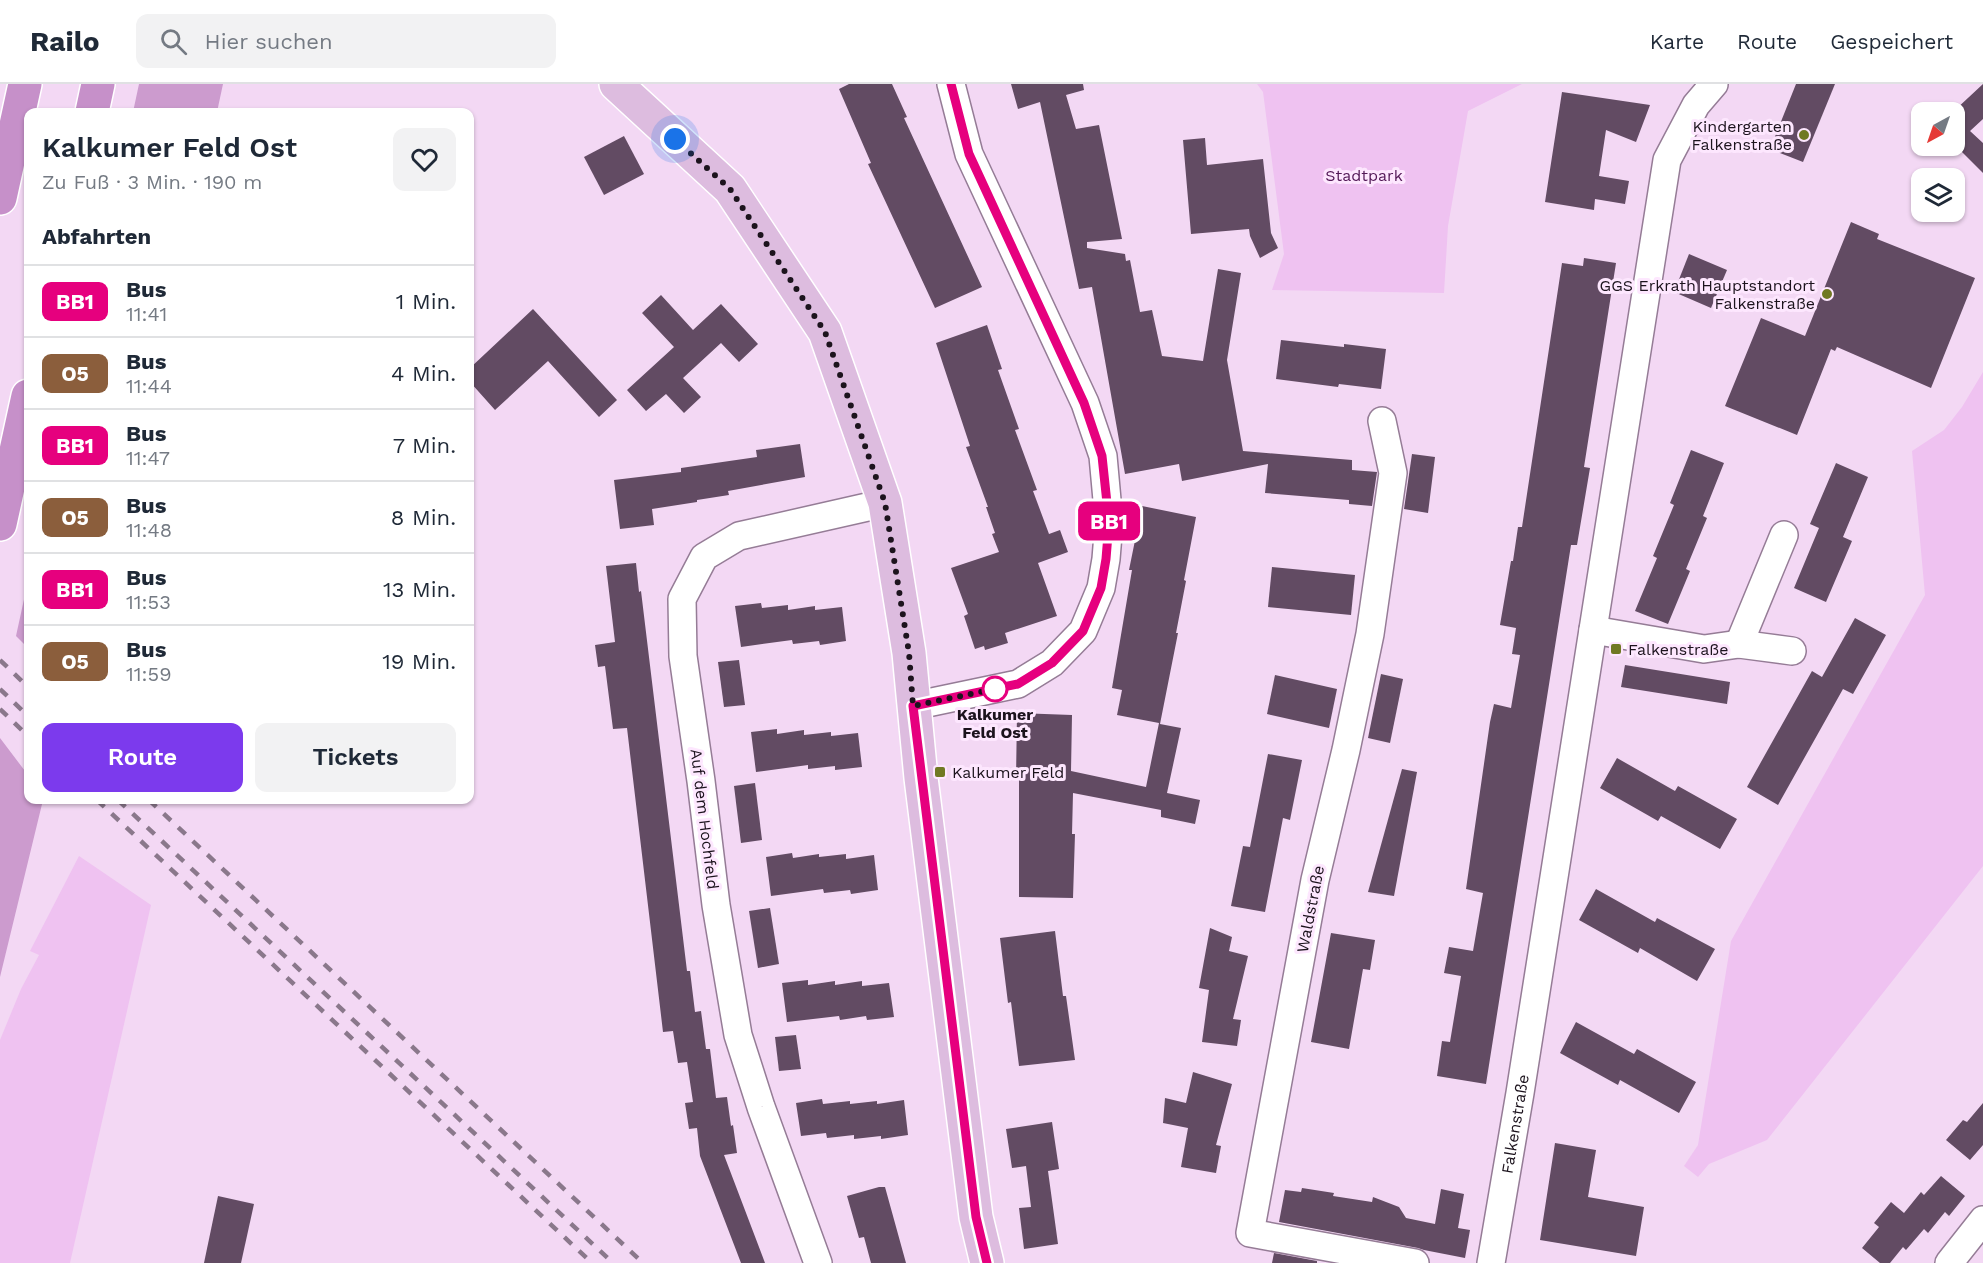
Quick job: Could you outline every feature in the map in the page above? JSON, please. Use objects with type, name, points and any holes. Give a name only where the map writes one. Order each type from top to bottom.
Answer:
[{"type":"highway","points":[[0,198],[26,84]]},
{"type":"highway","points":[[93,108],[98,84]]},
{"type":"highway","points":[[0,524],[24,414]]},
{"type":"main road","points":[[616,84],[730,189],[825,332],[885,503],[909,653],[913,706],[976,1217],[987,1263]]},
{"type":"street","points":[[913,706],[1018,684],[1052,663],[1083,631],[1101,588],[1109,522],[1102,456],[1084,403],[969,154],[951,84]]},
{"type":"street","name":"Falkenstraße","points":[[1491,1263],[1520,1093],[1667,160],[1696,105],[1714,84]]},
{"type":"street","name":"Waldstraße","points":[[1382,422],[1393,473],[1370,634],[1346,750],[1315,880],[1250,1233],[1415,1263]]},
{"type":"street","name":"Auf dem Hochfeld","points":[[818,1263],[761,1107],[738,1035],[716,905],[683,656],[682,599],[704,557],[739,536],[885,503]]},
{"type":"street","points":[[1739,644],[1784,535]]},
{"type":"street","points":[[1593,630],[1704,650],[1739,644],[1792,651]]},
{"type":"street","points":[[1948,1263],[1983,1220]]},
{"type":"green space","name":"Stadtpark","points":[[1257,84],[1522,84],[1468,111],[1448,226],[1444,293],[1272,290],[1284,254],[1263,92]]},
{"type":"green space","points":[[1983,372],[1983,866],[1767,1140],[1709,1164],[1698,1177],[1684,1166],[1698,1145],[1731,941],[1925,595],[1912,451],[1944,430],[1962,407]]},
{"type":"green space","points":[[79,856],[151,905],[70,1263],[0,1263],[0,1040],[21,989],[39,955],[30,951]]},
{"type":"shaded area","points":[[139,84],[223,84],[218,108],[134,108]]},
{"type":"shaded area","points":[[24,599],[24,644],[16,636]]},
{"type":"shaded area","points":[[0,738],[24,770],[24,804],[42,804],[0,977]]},
{"type":"building","points":[[849,84],[892,84],[907,117],[904,118],[982,287],[935,308],[868,164],[871,163],[839,89]]},
{"type":"building","points":[[1011,84],[1083,84],[1084,90],[1066,95],[1076,129],[1099,125],[1122,239],[1087,242],[1087,248],[1125,254],[1126,261],[1130,260],[1140,312],[1152,310],[1162,356],[1203,361],[1218,269],[1241,273],[1227,360],[1243,451],[1352,460],[1352,470],[1377,472],[1372,506],[1349,504],[1349,500],[1265,493],[1268,464],[1182,481],[1179,464],[1125,474],[1092,287],[1079,289],[1040,102],[1018,109]]},
{"type":"building","points":[[1796,84],[1835,84],[1803,162],[1770,149]]},
{"type":"building","points":[[1983,84],[1983,119],[1970,131],[1983,143],[1983,173],[1965,155],[1964,102]]},
{"type":"building","points":[[1562,92],[1650,105],[1636,142],[1606,130],[1599,176],[1629,181],[1625,204],[1595,199],[1594,210],[1545,202]]},
{"type":"building","points":[[624,136],[644,174],[604,195],[584,157]]},
{"type":"building","points":[[1205,138],[1207,165],[1263,159],[1271,233],[1278,248],[1260,258],[1249,229],[1191,234],[1183,140]]},
{"type":"building","points":[[1851,222],[1879,234],[1877,239],[1975,278],[1931,388],[1837,347],[1835,351],[1831,349],[1797,435],[1725,406],[1761,318],[1805,336]]},
{"type":"building","points":[[1689,254],[1727,270],[1711,308],[1674,292]]},
{"type":"building","points":[[1584,258],[1616,263],[1584,467],[1590,468],[1577,545],[1571,545],[1486,1084],[1437,1076],[1442,1041],[1450,1042],[1461,976],[1444,973],[1449,947],[1473,951],[1483,893],[1466,889],[1490,722],[1494,704],[1511,708],[1520,655],[1512,654],[1516,628],[1500,625],[1518,527],[1522,527],[1562,263],[1583,266]]},
{"type":"building","points":[[661,295],[693,330],[721,304],[758,344],[739,362],[721,343],[683,378],[701,397],[684,413],[666,394],[646,411],[627,390],[674,347],[642,313]]},
{"type":"building","points":[[533,309],[617,400],[599,417],[548,361],[495,410],[474,386],[474,364]]},
{"type":"building","points":[[987,325],[1002,369],[998,370],[1019,429],[1015,430],[1037,490],[1033,491],[1049,534],[1060,530],[1068,552],[1038,563],[1057,616],[1005,633],[1008,643],[985,650],[984,646],[975,649],[964,616],[968,614],[951,568],[999,552],[992,534],[995,533],[986,507],[988,507],[966,447],[970,446],[936,343]]},
{"type":"building","points":[[1281,340],[1386,349],[1381,389],[1339,384],[1338,387],[1276,379]]},
{"type":"building","points":[[800,444],[805,477],[728,491],[729,495],[697,500],[697,502],[652,509],[654,525],[620,529],[614,480],[681,472],[681,468],[757,457],[756,450]]},
{"type":"building","points":[[1691,450],[1724,463],[1703,516],[1707,518],[1686,569],[1690,571],[1668,624],[1635,611],[1657,558],[1653,556],[1674,505],[1670,503]]},
{"type":"building","points":[[1412,454],[1435,457],[1428,513],[1404,509]]},
{"type":"building","points":[[1836,463],[1868,477],[1843,537],[1852,541],[1826,602],[1794,588],[1819,528],[1810,524]]},
{"type":"building","points":[[1142,506],[1196,517],[1184,580],[1186,581],[1176,633],[1178,633],[1160,724],[1181,728],[1167,793],[1200,800],[1195,824],[1161,817],[1161,810],[1073,793],[1072,834],[1075,834],[1073,898],[1019,897],[1017,713],[1072,715],[1071,771],[1146,787],[1159,723],[1117,715],[1122,690],[1112,688],[1132,570],[1129,570]]},
{"type":"building","points":[[636,563],[687,971],[690,971],[695,1012],[701,1011],[706,1049],[710,1049],[716,1098],[727,1097],[731,1126],[733,1125],[737,1153],[724,1155],[765,1263],[741,1263],[700,1156],[697,1128],[689,1129],[685,1103],[693,1102],[687,1062],[678,1063],[673,1031],[663,1032],[627,728],[613,729],[605,666],[598,667],[595,645],[615,642],[606,566]]},
{"type":"building","points":[[1272,567],[1355,575],[1351,615],[1268,607]]},
{"type":"building","points":[[761,603],[762,608],[788,605],[788,610],[815,606],[815,610],[842,607],[846,641],[820,645],[819,641],[793,644],[792,640],[741,647],[735,606]]},
{"type":"building","points":[[1855,618],[1886,635],[1853,694],[1843,689],[1778,805],[1747,787],[1812,671],[1822,677]]},
{"type":"building","points":[[739,660],[745,705],[724,707],[718,662]]},
{"type":"building","points":[[1625,665],[1730,682],[1727,704],[1621,687]]},
{"type":"building","points":[[1381,674],[1403,679],[1390,743],[1368,738]]},
{"type":"building","points":[[1275,675],[1337,689],[1329,728],[1267,714]]},
{"type":"building","points":[[777,729],[777,734],[804,730],[804,735],[831,732],[831,736],[858,733],[862,767],[835,770],[835,766],[808,769],[808,765],[756,772],[751,732]]},
{"type":"building","points":[[1268,754],[1302,760],[1290,820],[1283,818],[1265,912],[1231,906],[1243,846],[1250,847]]},
{"type":"building","points":[[1617,758],[1675,791],[1678,786],[1737,819],[1720,849],[1661,816],[1658,821],[1600,788]]},
{"type":"building","points":[[1402,769],[1417,772],[1394,896],[1368,892]]},
{"type":"building","points":[[755,783],[762,840],[741,843],[734,786]]},
{"type":"building","points":[[792,853],[793,858],[819,854],[819,857],[846,854],[846,859],[874,855],[878,890],[851,894],[850,890],[824,893],[823,889],[771,896],[766,857]]},
{"type":"building","points":[[1596,889],[1655,922],[1657,918],[1715,949],[1697,981],[1640,948],[1638,953],[1579,920]]},
{"type":"building","points":[[770,908],[779,964],[758,968],[749,911]]},
{"type":"building","points":[[1210,928],[1232,937],[1229,951],[1248,956],[1233,1019],[1241,1020],[1237,1046],[1202,1042],[1209,990],[1199,988]]},
{"type":"building","points":[[1055,931],[1063,996],[1066,996],[1075,1060],[1019,1066],[1000,938]]},
{"type":"building","points":[[1331,933],[1375,940],[1370,970],[1363,969],[1349,1049],[1311,1042]]},
{"type":"building","points":[[808,980],[808,985],[835,981],[835,985],[862,981],[862,986],[889,983],[894,1017],[867,1020],[866,1016],[840,1020],[839,1016],[787,1022],[782,983]]},
{"type":"building","points":[[1576,1022],[1634,1054],[1637,1049],[1696,1082],[1679,1113],[1620,1080],[1618,1085],[1560,1053]]},
{"type":"building","points":[[796,1035],[801,1069],[779,1071],[775,1037]]},
{"type":"building","points":[[1193,1072],[1232,1084],[1216,1145],[1221,1146],[1216,1173],[1181,1167],[1188,1128],[1163,1123],[1165,1098],[1186,1103]]},
{"type":"building","points":[[822,1099],[823,1104],[877,1101],[877,1104],[904,1100],[908,1135],[881,1139],[881,1136],[854,1139],[854,1135],[827,1138],[826,1133],[801,1136],[796,1103]]},
{"type":"building","points":[[1983,1103],[1983,1145],[1970,1160],[1946,1140],[1963,1120],[1967,1122]]},
{"type":"building","points":[[1052,1122],[1059,1169],[1048,1171],[1058,1244],[1024,1249],[1019,1208],[1031,1207],[1026,1166],[1012,1168],[1006,1129]]},
{"type":"building","points":[[1555,1143],[1596,1150],[1588,1197],[1644,1207],[1636,1256],[1540,1240]]},
{"type":"building","points":[[1941,1176],[1965,1196],[1949,1216],[1945,1212],[1928,1233],[1924,1229],[1906,1250],[1903,1247],[1890,1263],[1880,1263],[1862,1248],[1879,1227],[1874,1223],[1891,1202],[1904,1213],[1921,1192],[1924,1195]]},
{"type":"building","points":[[885,1187],[906,1263],[871,1263],[864,1237],[859,1238],[847,1196]]},
{"type":"building","points":[[1302,1188],[1372,1202],[1373,1197],[1399,1207],[1406,1218],[1435,1224],[1441,1189],[1464,1194],[1458,1228],[1470,1230],[1465,1258],[1279,1222],[1285,1190],[1301,1192]]},
{"type":"building","points":[[218,1196],[254,1204],[241,1263],[204,1263]]},
{"type":"building","points":[[1274,1253],[1317,1261],[1317,1263],[1272,1263]]},
{"type":"railway","points":[[0,660],[24,683]]},
{"type":"railway","points":[[0,689],[24,712]]},
{"type":"railway","points":[[0,709],[24,732]]},
{"type":"railway","points":[[101,804],[592,1263]]},
{"type":"railway","points":[[122,804],[613,1263]]},
{"type":"railway","points":[[153,804],[643,1263]]},
{"type":"bus line","name":"BB1","points":[[951,84],[969,154],[1084,403],[1102,456],[1109,522],[1101,588],[1083,631],[1052,663],[1018,684],[913,706],[976,1217],[987,1263]]},
{"type":"place","name":"Kindergarten Falkenstraße","points":[[1804,135]]},
{"type":"place","name":"GGS Erkrath Hauptstandort Falkenstraße","points":[[1827,294]]},
{"type":"place","name":"Falkenstraße","points":[[1616,649]]},
{"type":"place","name":"Kalkumer Feld Ost","points":[[995,689]]},
{"type":"place","name":"Kalkumer Feld","points":[[940,772]]},
{"type":"route","points":[[675,139],[730,189],[825,332],[885,503],[909,653],[913,706],[999,688],[995,689]]}]
